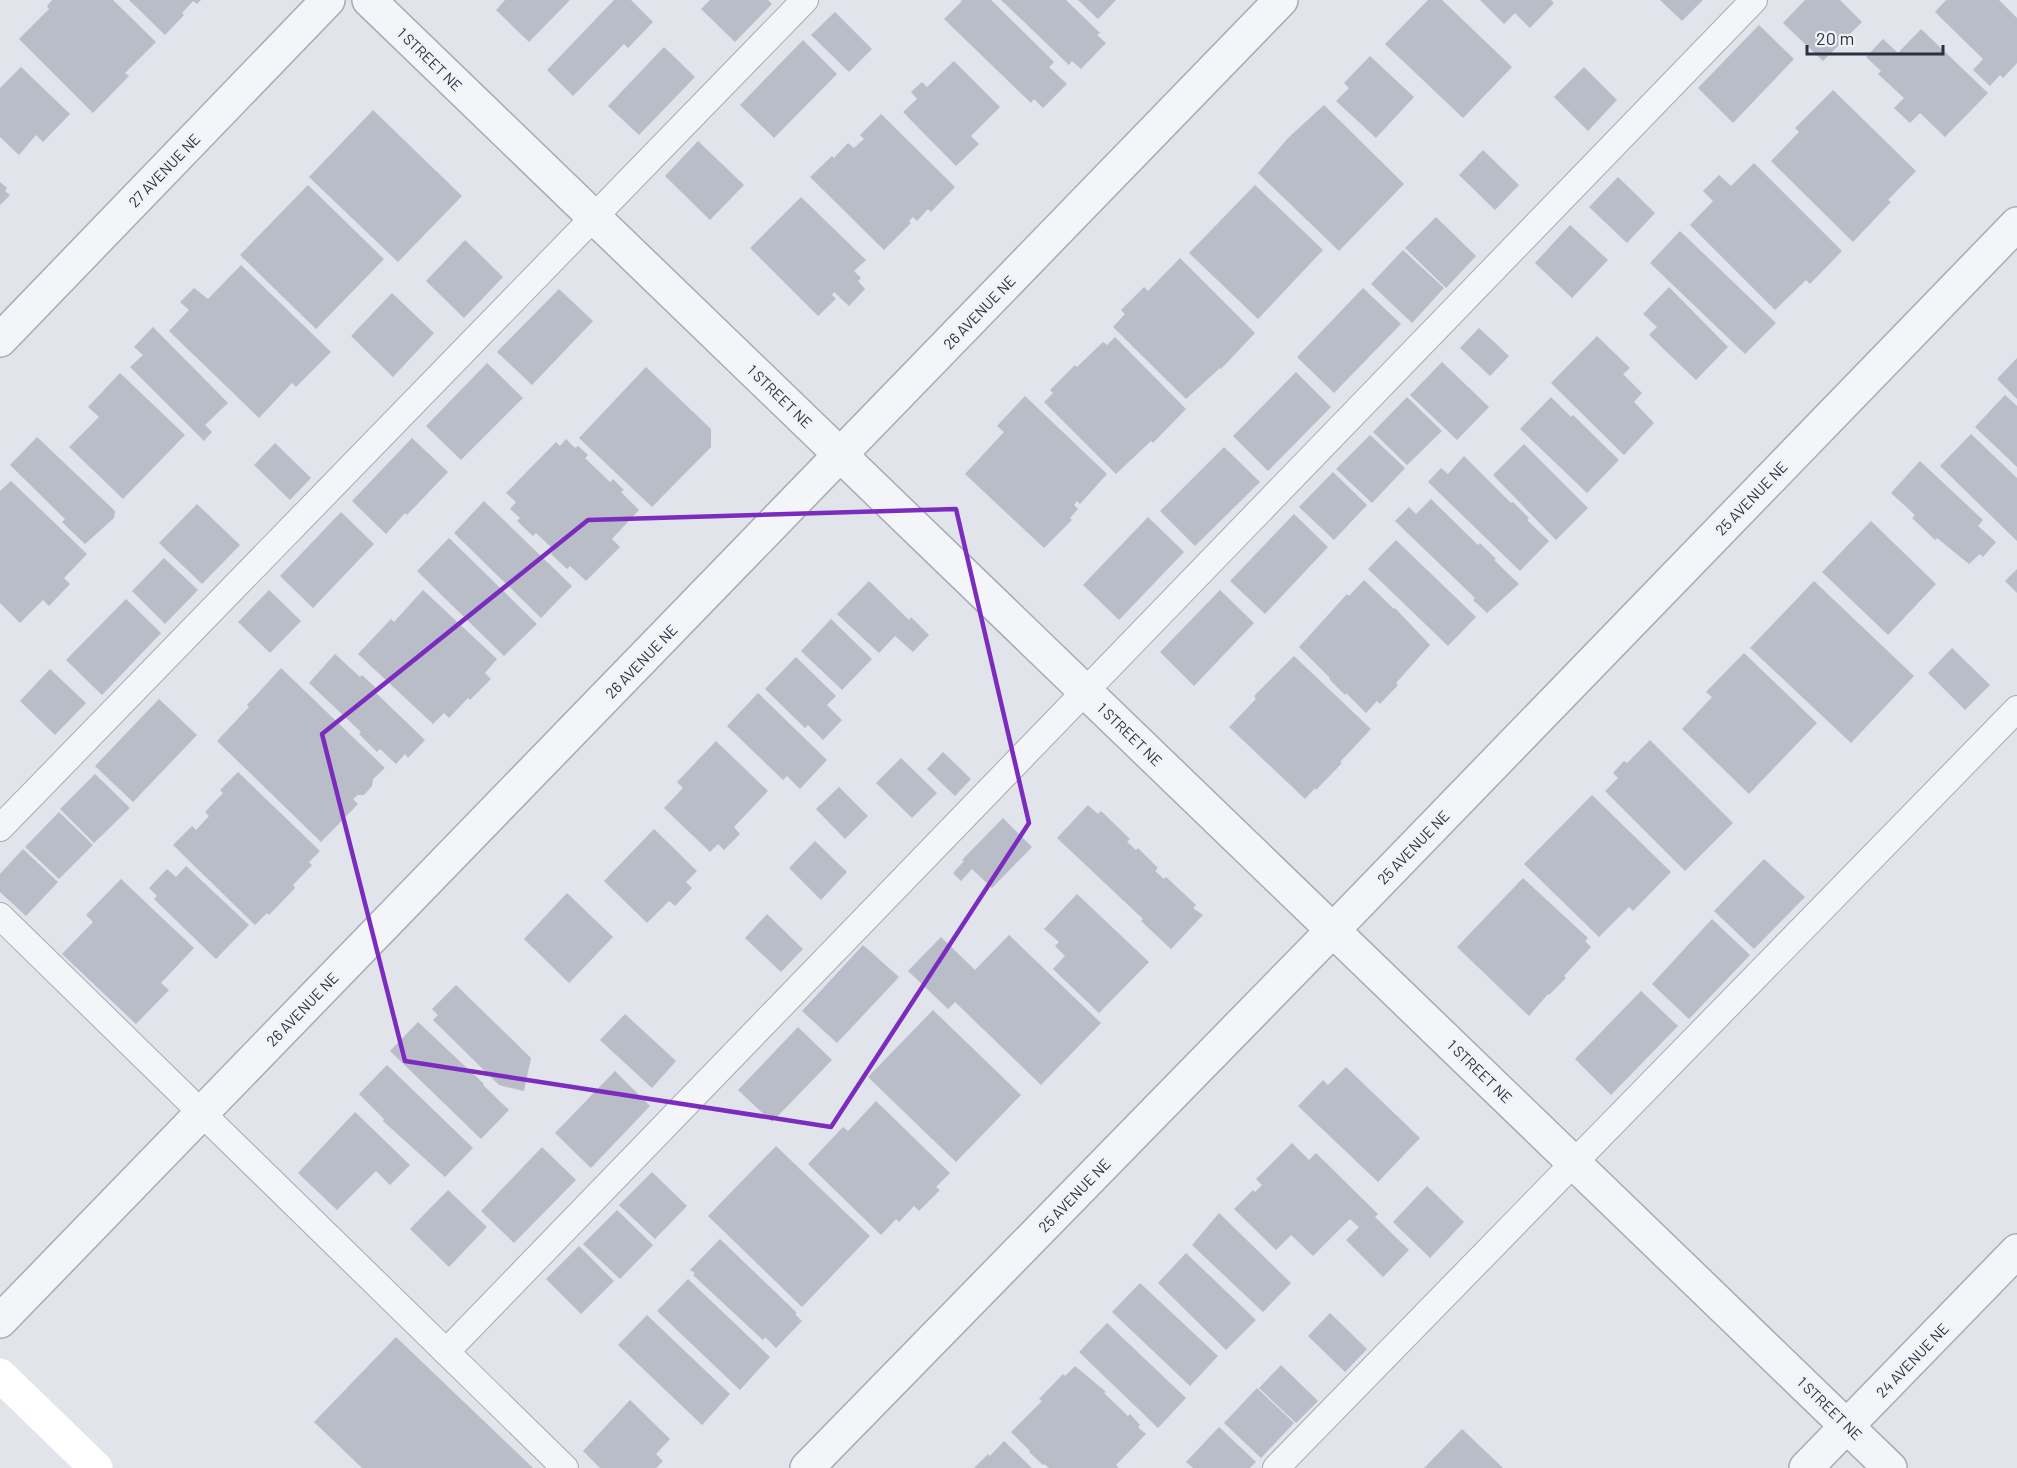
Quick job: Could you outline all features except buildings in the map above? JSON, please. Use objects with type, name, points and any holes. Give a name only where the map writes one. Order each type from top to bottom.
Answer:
[{"type":"main road","points":[[0,1375],[96,1468]]},
{"type":"street","name":"27 AVENUE NE","points":[[0,340],[328,0]]},
{"type":"street","name":"1 STREET NE","points":[[369,0],[1890,1468]]},
{"type":"street","name":"26 AVENUE NE","points":[[0,1321],[1281,0]]},
{"type":"street","name":"25 AVENUE NE","points":[[807,1468],[1333,930],[2017,224]]},
{"type":"street","name":"24 AVENUE NE","points":[[1806,1468],[2017,1251]]},
{"type":"lane","points":[[0,828],[805,0]]},
{"type":"lane","points":[[446,1352],[1754,0]]},
{"type":"lane","points":[[1276,1468],[2017,709]]},
{"type":"lane","points":[[0,916],[565,1468]]},
{"type":"highlighted area","points":[[956,509],[1029,823],[831,1127],[405,1061],[322,734],[588,520]]}]
